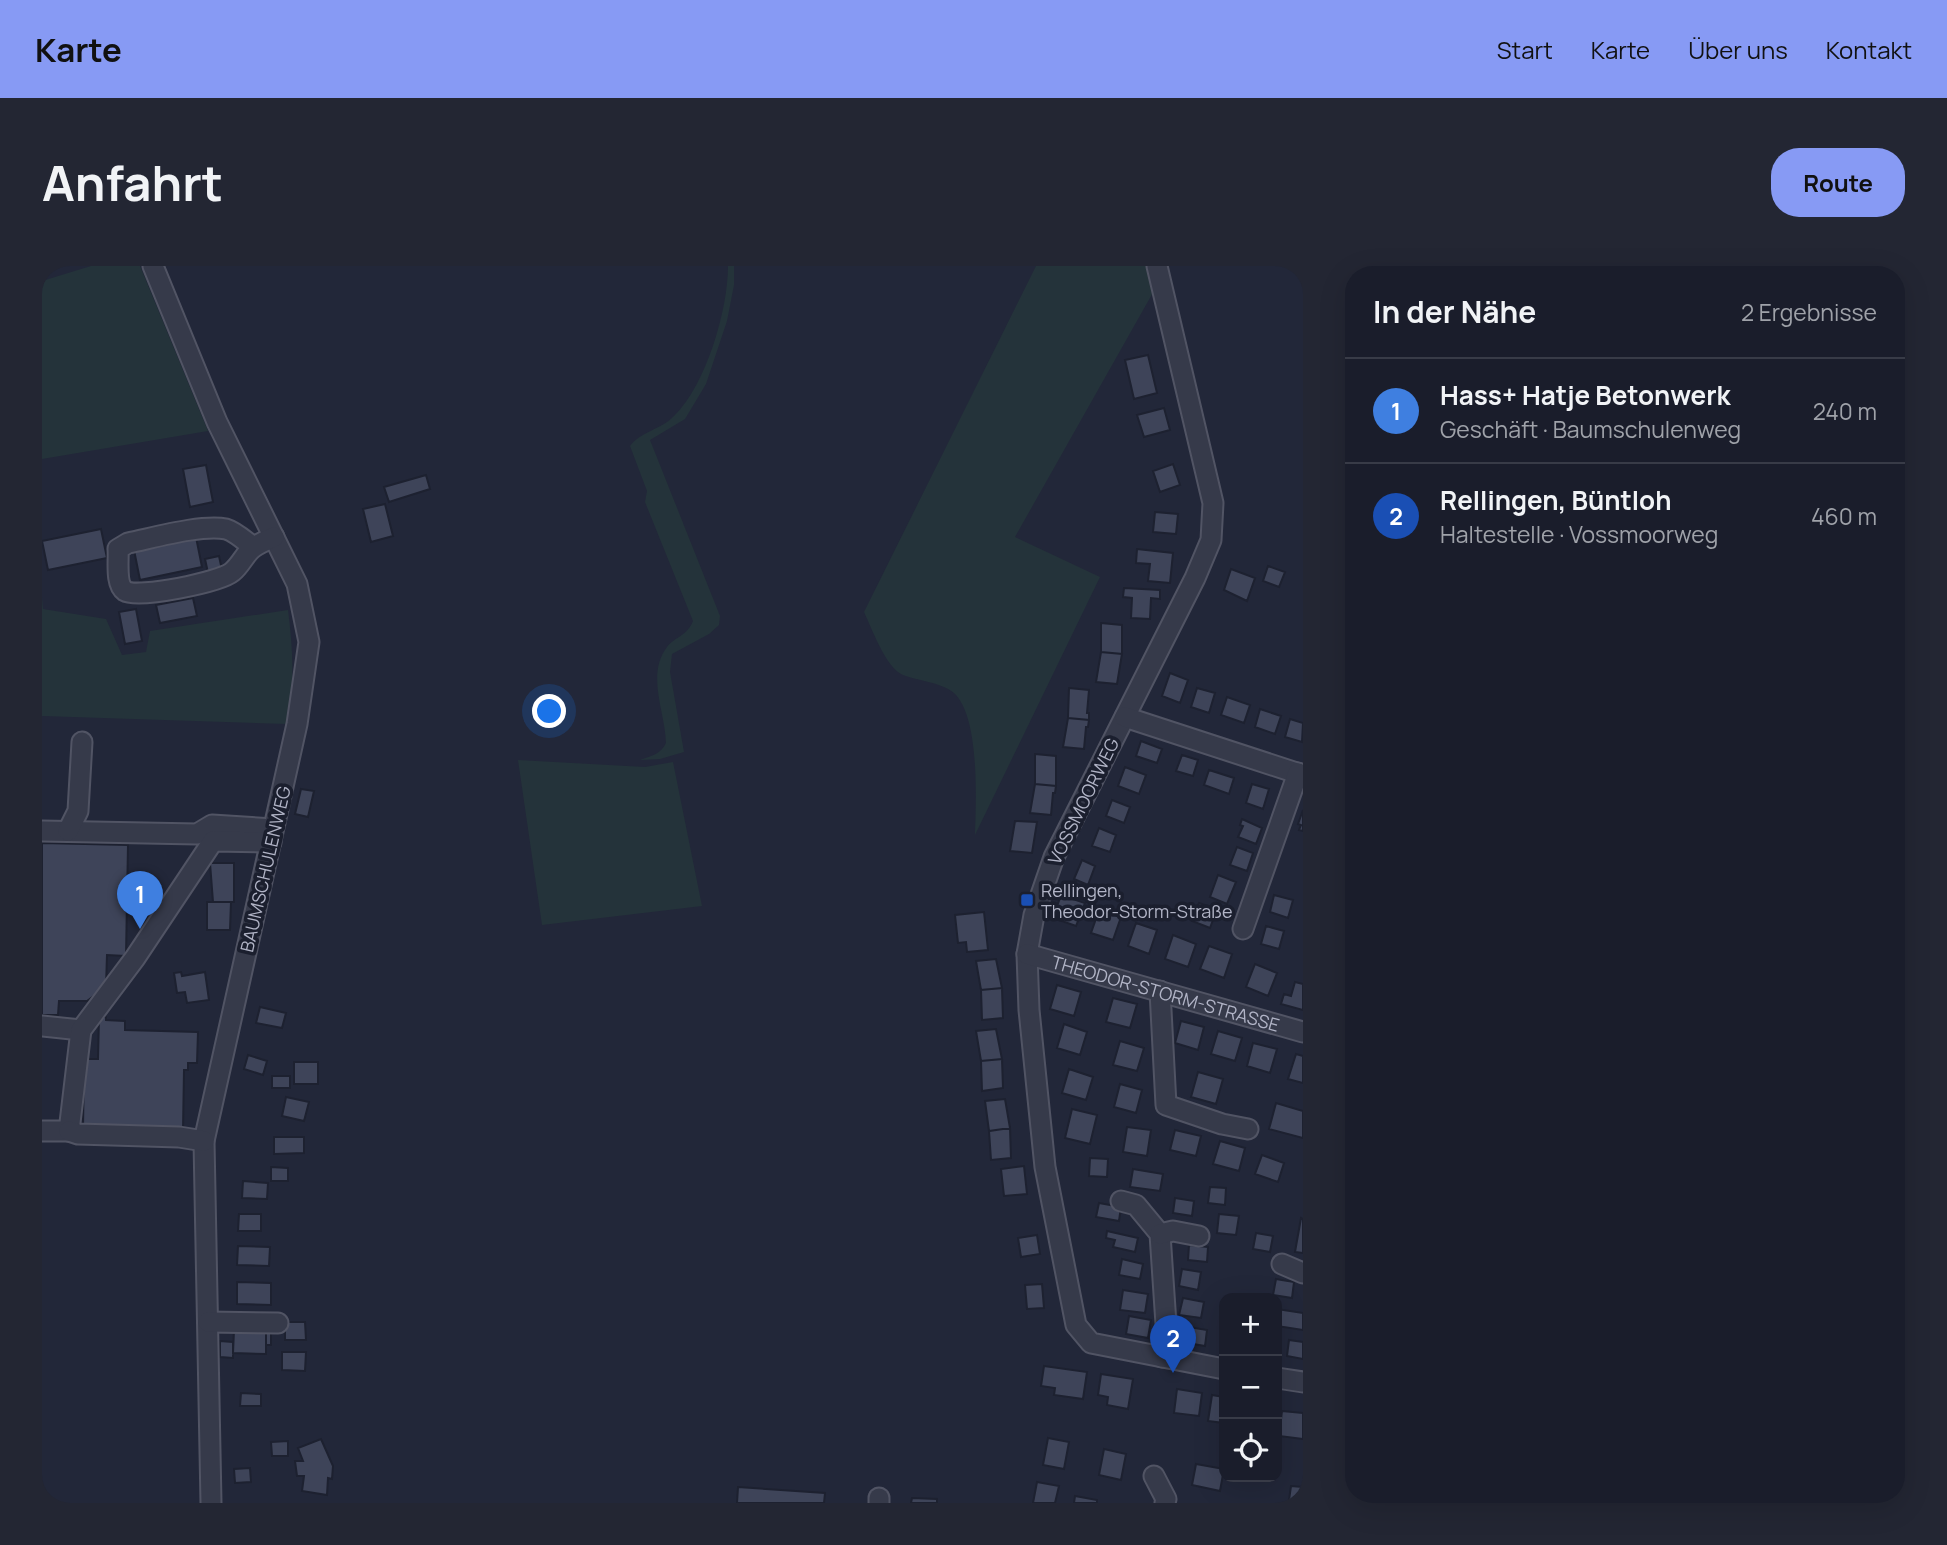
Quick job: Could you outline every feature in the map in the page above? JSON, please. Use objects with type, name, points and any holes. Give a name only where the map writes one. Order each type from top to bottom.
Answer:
[{"type":"street","name":"BAUMSCHULENWEG","points":[[153,266],[217,422],[297,584],[309,642],[297,724],[204,1141],[211,1503]]},
{"type":"street","name":"VOSSMOORWEG","points":[[1157,266],[1213,503],[1211,540],[1195,578],[1054,857],[1037,905],[1027,954],[1029,1010],[1045,1167],[1076,1325],[1091,1343],[1219,1367]]},
{"type":"street","points":[[253,547],[232,532],[219,529],[201,529],[128,543],[118,549],[119,580],[121,587],[129,593],[148,593],[201,583],[232,571],[253,547],[274,537]]},
{"type":"street","points":[[1125,717],[1301,774],[1242,929]]},
{"type":"street","points":[[68,831],[78,811],[82,742]]},
{"type":"street","points":[[42,831],[197,834],[212,825],[272,836]]},
{"type":"street","points":[[69,1131],[81,1030],[135,958],[213,841],[272,836]]},
{"type":"street","name":"THEODOR-STORM-STRASSE","points":[[1027,954],[1303,1032]]},
{"type":"street","points":[[1160,991],[1166,1105],[1222,1124],[1248,1129]]},
{"type":"street","points":[[42,1026],[81,1030]]},
{"type":"street","points":[[42,1132],[178,1137],[204,1141]]},
{"type":"street","points":[[1121,1201],[1136,1205],[1160,1234],[1167,1339],[1163,1357]]},
{"type":"street","points":[[1160,1234],[1173,1231],[1199,1236]]},
{"type":"street","points":[[1282,1264],[1303,1273]]},
{"type":"street","points":[[208,1322],[278,1323]]},
{"type":"street","points":[[1282,1379],[1303,1382]]},
{"type":"street","points":[[1154,1476],[1166,1499],[1165,1503]]},
{"type":"shaded area","points":[[91,266],[140,266],[208,431],[42,459],[42,281]]},
{"type":"shaded area","points":[[728,266],[734,266],[734,285],[727,321],[706,384],[685,419],[650,440],[720,616],[719,625],[709,634],[672,654],[670,672],[684,752],[660,759],[640,760],[652,756],[666,743],[658,694],[658,669],[667,647],[688,630],[693,621],[645,502],[647,491],[630,446],[639,437],[674,416],[696,386],[719,325]]},
{"type":"shaded area","points":[[1036,266],[1149,266],[1155,289],[1015,537],[1100,577],[975,835],[975,760],[968,721],[962,705],[949,689],[897,671],[880,647],[864,612]]},
{"type":"shaded area","points":[[42,597],[43,609],[106,619],[122,655],[146,652],[150,631],[288,610],[292,667],[287,724],[42,716]]},
{"type":"shaded area","points":[[518,760],[645,767],[673,762],[702,906],[542,925]]},
{"type":"building","points":[[1148,355],[1157,393],[1134,399],[1125,360]]},
{"type":"building","points":[[1164,408],[1170,430],[1144,437],[1137,415]]},
{"type":"building","points":[[1173,464],[1180,485],[1160,492],[1153,471]]},
{"type":"building","points":[[206,465],[213,502],[190,507],[183,469]]},
{"type":"building","points":[[426,475],[430,489],[389,502],[384,487]]},
{"type":"building","points":[[385,504],[393,536],[371,542],[363,509]]},
{"type":"building","points":[[1155,512],[1178,514],[1176,534],[1153,532]]},
{"type":"building","points":[[101,529],[107,558],[48,570],[42,541]]},
{"type":"building","points":[[196,537],[202,567],[140,580],[134,550]]},
{"type":"building","points":[[1137,549],[1173,553],[1170,583],[1148,581],[1150,564],[1136,563]]},
{"type":"building","points":[[219,556],[222,570],[208,573],[205,559]]},
{"type":"building","points":[[1268,566],[1285,572],[1279,587],[1263,581]]},
{"type":"building","points":[[1231,569],[1255,578],[1247,601],[1224,590]]},
{"type":"building","points":[[1124,588],[1160,590],[1160,599],[1151,598],[1150,619],[1131,618],[1132,598],[1123,597]]},
{"type":"building","points":[[193,598],[197,616],[160,623],[156,605]]},
{"type":"building","points":[[136,609],[142,641],[125,644],[119,612]]},
{"type":"building","points":[[1101,623],[1122,625],[1122,654],[1101,652]]},
{"type":"building","points":[[1101,652],[1122,654],[1117,684],[1096,682]]},
{"type":"building","points":[[1170,673],[1188,680],[1180,703],[1162,696]]},
{"type":"building","points":[[1069,688],[1089,690],[1089,720],[1068,718]]},
{"type":"building","points":[[1197,688],[1215,693],[1209,713],[1191,707]]},
{"type":"building","points":[[1227,697],[1250,705],[1244,723],[1221,715]]},
{"type":"building","points":[[1260,709],[1281,716],[1275,734],[1255,727]]},
{"type":"building","points":[[1068,718],[1089,720],[1084,749],[1063,747]]},
{"type":"building","points":[[1290,719],[1303,723],[1302,742],[1285,737]]},
{"type":"building","points":[[1141,741],[1162,749],[1157,763],[1136,756]]},
{"type":"building","points":[[1035,754],[1056,756],[1056,786],[1035,784]]},
{"type":"building","points":[[1182,755],[1198,760],[1193,776],[1176,771]]},
{"type":"building","points":[[1125,767],[1146,775],[1139,794],[1118,786]]},
{"type":"building","points":[[1209,770],[1234,778],[1229,794],[1204,785]]},
{"type":"building","points":[[1035,784],[1056,786],[1051,815],[1030,813]]},
{"type":"building","points":[[1252,784],[1269,789],[1263,809],[1246,803]]},
{"type":"building","points":[[301,789],[314,791],[308,817],[295,814]]},
{"type":"building","points":[[1112,800],[1130,807],[1124,823],[1106,816]]},
{"type":"building","points":[[1303,810],[1303,831],[1299,830],[1301,825],[1298,824]]},
{"type":"building","points":[[1242,819],[1262,828],[1256,844],[1238,837],[1243,826],[1240,825]]},
{"type":"building","points":[[1015,821],[1037,822],[1032,853],[1010,851]]},
{"type":"building","points":[[1099,828],[1116,835],[1110,852],[1092,846]]},
{"type":"building","points":[[42,843],[128,845],[126,956],[107,955],[106,987],[87,1001],[59,1001],[58,1015],[42,1015]]},
{"type":"building","points":[[1237,847],[1253,853],[1247,871],[1230,865]]},
{"type":"building","points":[[1082,860],[1095,866],[1088,885],[1074,879]]},
{"type":"building","points":[[210,863],[234,863],[234,902],[213,902]]},
{"type":"building","points":[[1218,875],[1236,882],[1227,904],[1210,897]]},
{"type":"building","points":[[1061,895],[1085,903],[1076,926],[1053,918]]},
{"type":"building","points":[[1274,895],[1293,900],[1288,918],[1270,912]]},
{"type":"building","points":[[207,902],[231,902],[230,930],[207,930]]},
{"type":"building","points":[[1199,903],[1217,909],[1210,928],[1192,921]]},
{"type":"building","points":[[1099,910],[1121,917],[1113,940],[1091,933]]},
{"type":"building","points":[[984,912],[988,950],[967,952],[966,942],[958,943],[955,915]]},
{"type":"building","points":[[1136,923],[1157,930],[1149,954],[1128,946]]},
{"type":"building","points":[[1266,926],[1284,931],[1279,949],[1261,944]]},
{"type":"building","points":[[1173,935],[1196,944],[1188,967],[1165,959]]},
{"type":"building","points":[[1209,946],[1232,954],[1224,978],[1200,969]]},
{"type":"building","points":[[996,959],[1002,988],[981,990],[976,961]]},
{"type":"building","points":[[1255,964],[1277,973],[1268,996],[1246,987]]},
{"type":"building","points":[[181,972],[182,976],[205,972],[209,1000],[187,1003],[185,992],[177,993],[174,973]]},
{"type":"building","points":[[1295,982],[1303,984],[1303,1010],[1281,1004],[1284,994],[1291,996]]},
{"type":"building","points":[[1057,985],[1081,992],[1074,1016],[1050,1009]]},
{"type":"building","points":[[1002,988],[1003,1018],[982,1020],[981,990]]},
{"type":"building","points":[[1113,998],[1137,1004],[1130,1028],[1106,1022]]},
{"type":"building","points":[[260,1007],[286,1013],[282,1028],[256,1023]]},
{"type":"building","points":[[99,1017],[125,1021],[125,1030],[198,1032],[197,1063],[188,1063],[188,1070],[184,1070],[183,1131],[83,1129],[84,1059],[98,1059]]},
{"type":"building","points":[[1181,1021],[1204,1027],[1198,1050],[1175,1043]]},
{"type":"building","points":[[1064,1024],[1087,1032],[1080,1055],[1057,1048]]},
{"type":"building","points":[[996,1029],[1002,1059],[981,1061],[976,1031]]},
{"type":"building","points":[[1218,1031],[1242,1038],[1235,1061],[1211,1054]]},
{"type":"building","points":[[1120,1041],[1144,1048],[1137,1071],[1113,1065]]},
{"type":"building","points":[[1253,1043],[1277,1049],[1270,1073],[1247,1066]]},
{"type":"building","points":[[1296,1054],[1303,1056],[1303,1083],[1288,1079]]},
{"type":"building","points":[[248,1055],[267,1061],[263,1075],[244,1069]]},
{"type":"building","points":[[1002,1059],[1003,1088],[982,1091],[981,1061]]},
{"type":"building","points":[[294,1062],[318,1062],[318,1084],[294,1084]]},
{"type":"building","points":[[1069,1069],[1093,1077],[1086,1100],[1062,1093]]},
{"type":"building","points":[[1198,1072],[1223,1079],[1216,1104],[1191,1097]]},
{"type":"building","points":[[272,1076],[290,1076],[290,1088],[272,1088]]},
{"type":"building","points":[[1120,1084],[1142,1090],[1136,1113],[1114,1107]]},
{"type":"building","points":[[286,1097],[309,1102],[304,1121],[282,1116]]},
{"type":"building","points":[[1005,1099],[1010,1128],[989,1131],[985,1101]]},
{"type":"building","points":[[1276,1103],[1303,1111],[1303,1138],[1269,1129]]},
{"type":"building","points":[[1072,1109],[1097,1115],[1090,1144],[1065,1138]]},
{"type":"building","points":[[1127,1127],[1151,1130],[1147,1156],[1123,1152]]},
{"type":"building","points":[[1010,1128],[1011,1158],[991,1160],[989,1131]]},
{"type":"building","points":[[1175,1130],[1201,1136],[1196,1156],[1170,1150]]},
{"type":"building","points":[[274,1137],[304,1137],[304,1153],[274,1154]]},
{"type":"building","points":[[1220,1141],[1245,1148],[1239,1171],[1213,1164]]},
{"type":"building","points":[[1262,1155],[1284,1163],[1278,1182],[1255,1174]]},
{"type":"building","points":[[1090,1158],[1108,1159],[1107,1177],[1089,1176]]},
{"type":"building","points":[[1024,1166],[1027,1194],[1004,1196],[1001,1169]]},
{"type":"building","points":[[271,1167],[288,1168],[288,1181],[271,1181]]},
{"type":"building","points":[[1133,1169],[1163,1174],[1160,1191],[1130,1187]]},
{"type":"building","points":[[243,1181],[268,1183],[267,1199],[242,1198]]},
{"type":"building","points":[[1210,1187],[1226,1188],[1225,1205],[1208,1203]]},
{"type":"building","points":[[1175,1198],[1194,1201],[1192,1216],[1173,1213]]},
{"type":"building","points":[[1099,1203],[1121,1207],[1119,1221],[1096,1217]]},
{"type":"building","points":[[239,1214],[261,1214],[261,1231],[238,1231]]},
{"type":"building","points":[[1219,1214],[1239,1216],[1236,1235],[1217,1233]]},
{"type":"building","points":[[1301,1218],[1303,1219],[1303,1253],[1295,1252]]},
{"type":"building","points":[[1107,1231],[1138,1238],[1135,1252],[1113,1247],[1115,1240],[1106,1238]]},
{"type":"building","points":[[1256,1233],[1273,1236],[1270,1252],[1253,1249]]},
{"type":"building","points":[[1037,1235],[1040,1254],[1021,1257],[1018,1238]]},
{"type":"building","points":[[1189,1245],[1208,1247],[1207,1262],[1188,1260]]},
{"type":"building","points":[[238,1246],[270,1247],[269,1266],[237,1265]]},
{"type":"building","points":[[1122,1259],[1143,1264],[1140,1279],[1119,1275]]},
{"type":"building","points":[[1182,1269],[1201,1272],[1198,1290],[1179,1286]]},
{"type":"building","points":[[1276,1279],[1294,1282],[1292,1298],[1282,1296],[1282,1293],[1273,1293]]},
{"type":"building","points":[[237,1282],[271,1283],[271,1305],[237,1304]]},
{"type":"building","points":[[1042,1284],[1044,1308],[1027,1309],[1025,1285]]},
{"type":"building","points":[[1123,1290],[1148,1294],[1145,1313],[1120,1310]]},
{"type":"building","points":[[1183,1298],[1204,1302],[1201,1318],[1179,1315]]},
{"type":"building","points":[[1282,1310],[1303,1313],[1303,1330],[1282,1327]]},
{"type":"building","points":[[1129,1316],[1151,1320],[1148,1338],[1126,1334]]},
{"type":"building","points":[[285,1322],[305,1322],[306,1340],[285,1340]]},
{"type":"building","points":[[1183,1326],[1207,1330],[1205,1346],[1181,1342]]},
{"type":"building","points":[[234,1330],[266,1331],[266,1354],[233,1353]]},
{"type":"building","points":[[266,1331],[271,1331],[271,1345],[266,1345]]},
{"type":"building","points":[[1289,1340],[1303,1342],[1303,1359],[1287,1356]]},
{"type":"building","points":[[220,1341],[233,1342],[233,1358],[220,1357]]},
{"type":"building","points":[[282,1352],[306,1352],[305,1371],[282,1370]]},
{"type":"building","points":[[1044,1366],[1087,1372],[1083,1399],[1054,1395],[1055,1388],[1041,1386]]},
{"type":"building","points":[[1101,1374],[1133,1379],[1128,1409],[1107,1405],[1108,1397],[1098,1395]]},
{"type":"building","points":[[1177,1389],[1202,1393],[1199,1416],[1174,1413]]},
{"type":"building","points":[[241,1393],[261,1394],[261,1406],[240,1406]]},
{"type":"building","points":[[1212,1395],[1219,1396],[1219,1422],[1208,1421]]},
{"type":"building","points":[[1282,1411],[1303,1413],[1303,1439],[1282,1436]]},
{"type":"building","points":[[1048,1438],[1069,1442],[1064,1469],[1043,1465]]},
{"type":"building","points":[[321,1439],[333,1466],[332,1479],[328,1478],[327,1495],[302,1491],[304,1476],[297,1476],[295,1461],[303,1461],[298,1448]]},
{"type":"building","points":[[288,1441],[288,1456],[272,1456],[271,1442]]},
{"type":"building","points":[[1104,1449],[1126,1454],[1121,1480],[1099,1475]]},
{"type":"building","points":[[1196,1464],[1219,1468],[1220,1491],[1192,1485]]},
{"type":"building","points":[[250,1468],[251,1482],[235,1483],[234,1469]]},
{"type":"building","points":[[1037,1482],[1059,1486],[1055,1503],[1033,1503]]},
{"type":"building","points":[[1291,1486],[1303,1487],[1303,1502],[1289,1500]]},
{"type":"building","points":[[738,1487],[825,1493],[824,1503],[737,1503]]},
{"type":"building","points":[[1075,1496],[1097,1500],[1097,1503],[1074,1503]]},
{"type":"building","points":[[912,1498],[937,1499],[937,1503],[911,1503]]},
{"type":"place","name":"Rellingen, Theodor-Storm-Straße","points":[[1027,900]]},
{"type":"place","name":"Hass+ Hatje Betonwerk","points":[[140,929]]},
{"type":"place","name":"Rellingen, Büntloh","points":[[1173,1373]]}]
